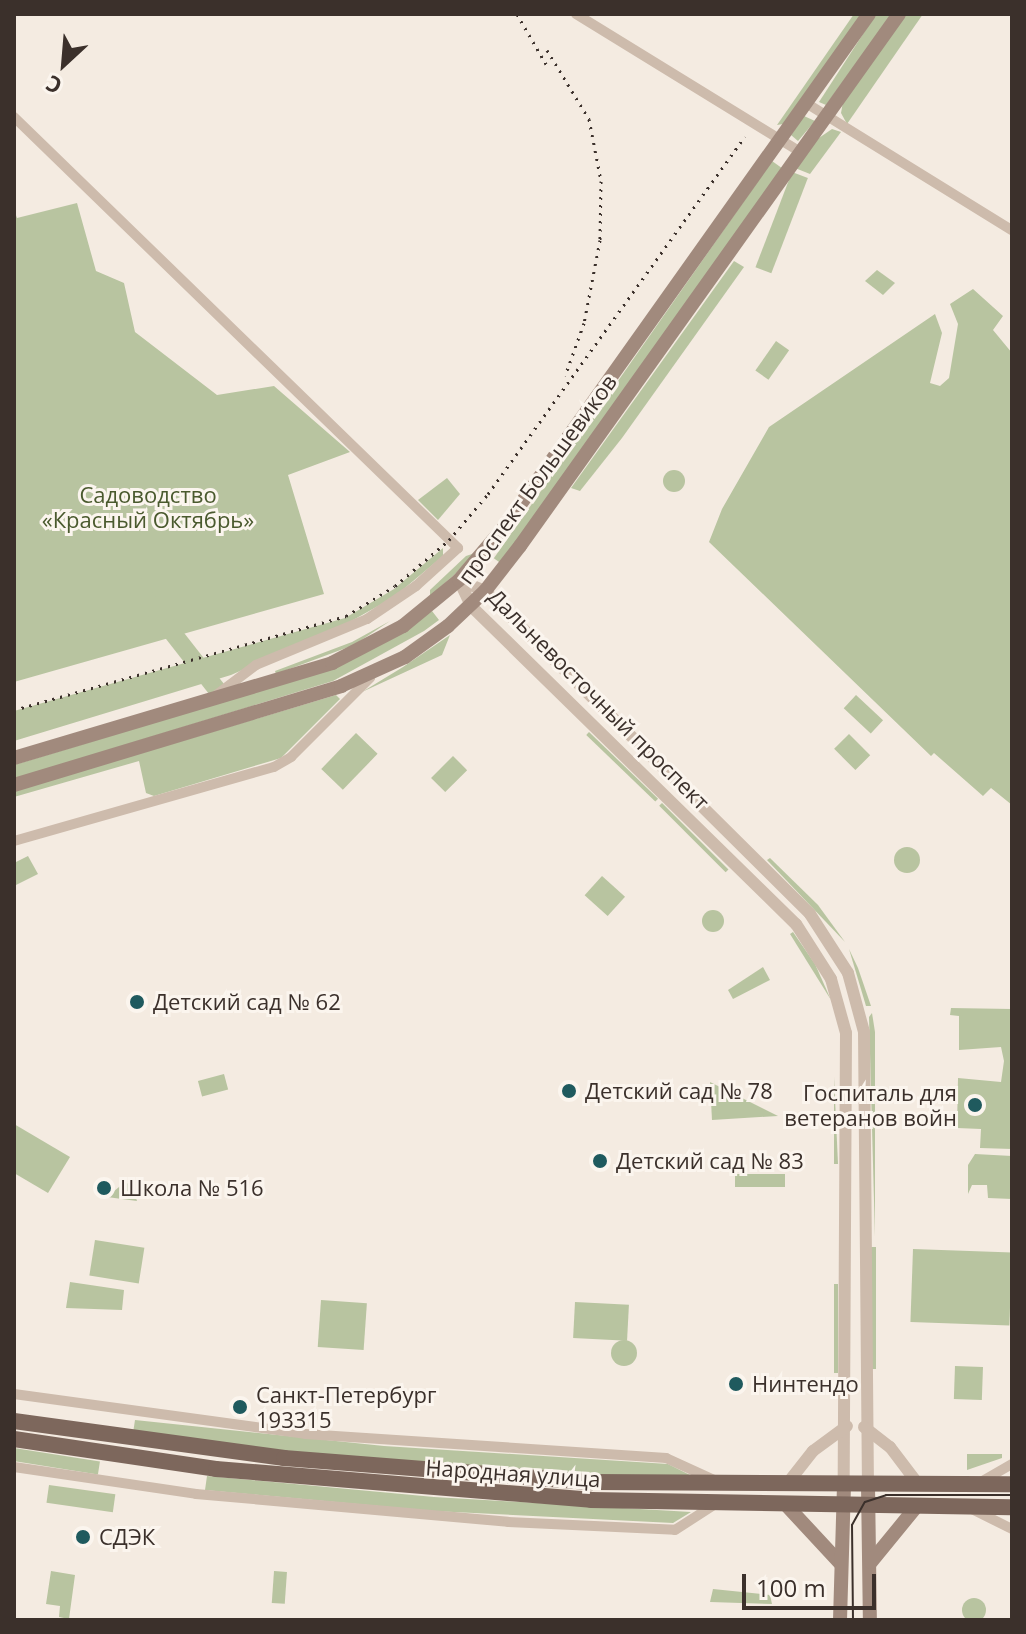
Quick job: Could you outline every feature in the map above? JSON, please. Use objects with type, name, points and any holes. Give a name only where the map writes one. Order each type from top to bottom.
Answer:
[{"type":"main road","name":"проспект Большевиков","points":[[14,758],[275,682],[380,640],[459,580],[505,526],[869,14]]},
{"type":"main road","name":"проспект Большевиков","points":[[14,785],[378,672],[471,606],[485,591],[899,14]]},
{"type":"main road","name":"Народная улица","points":[[14,1421],[191,1447],[414,1470],[722,1485],[1012,1484]]},
{"type":"main road","name":"Народная улица","points":[[14,1439],[216,1469],[411,1488],[714,1505],[1012,1507]]},
{"type":"main road","name":"Дальневосточный проспект","points":[[840,1620],[844,1485]]},
{"type":"main road","name":"Дальневосточный проспект","points":[[868,1485],[870,1620]]},
{"type":"main road","points":[[788,1507],[840,1563]]},
{"type":"main road","points":[[870,1563],[916,1507]]},
{"type":"street","points":[[576,14],[800,152]]},
{"type":"street","points":[[806,103],[1012,230]]},
{"type":"street","points":[[14,117],[458,548],[416,586],[367,619],[273,658],[206,702]]},
{"type":"street","name":"Дальневосточный проспект","points":[[459,580],[485,591],[810,914],[848,973],[864,1032],[864,1427],[868,1485]]},
{"type":"street","name":"Дальневосточный проспект","points":[[459,580],[471,606],[796,924],[826,969],[846,1033],[847,1426],[844,1485]]},
{"type":"street","points":[[273,658],[265,670],[275,682]]},
{"type":"street","points":[[14,841],[274,767],[291,757],[378,672]]},
{"type":"street","points":[[14,1394],[305,1434],[666,1458],[722,1485]]},
{"type":"street","points":[[786,1485],[813,1451],[847,1426]]},
{"type":"street","points":[[864,1427],[890,1447],[918,1484]]},
{"type":"street","points":[[976,1484],[1012,1464]]},
{"type":"street","points":[[14,1467],[196,1494],[508,1522],[675,1530],[714,1505]]},
{"type":"street","points":[[967,1507],[1012,1529]]},
{"type":"green space","points":[[854,14],[862,14],[783,124],[777,125]]},
{"type":"green space","points":[[876,14],[892,14],[826,105],[819,102]]},
{"type":"green space","points":[[906,14],[923,14],[847,124],[841,113],[843,102]]},
{"type":"green space","points":[[804,116],[815,121],[798,141],[791,135]]},
{"type":"green space","points":[[832,129],[841,132],[810,174],[795,168],[816,140]]},
{"type":"green space","points":[[772,161],[782,168],[504,565],[494,558]]},
{"type":"green space","points":[[792,172],[808,178],[771,273],[755,267]]},
{"type":"green space","name":"Садоводство «Красный Октябрь»","points":[[77,203],[96,271],[124,283],[135,332],[217,395],[274,386],[350,452],[288,475],[324,594],[14,682],[14,210],[17,218]]},
{"type":"green space","points":[[734,261],[744,267],[622,438],[580,491],[571,488]]},
{"type":"green space","points":[[877,270],[895,283],[883,295],[865,281]]},
{"type":"green space","points":[[973,289],[1003,316],[993,330],[1012,353],[1012,805],[991,788],[983,796],[934,753],[931,756],[709,542],[722,509],[769,427],[935,314],[942,333],[930,383],[940,386],[949,378],[958,324],[950,304]]},
{"type":"green space","points":[[776,341],[789,350],[768,380],[755,370]]},
{"type":"green space","points":[[670,470],[678,470],[685,481],[678,492],[670,492],[663,485],[663,477]]},
{"type":"green space","points":[[447,478],[460,494],[438,520],[418,500]]},
{"type":"green space","points":[[89,511],[224,684],[210,695],[75,523]]},
{"type":"green space","points":[[443,548],[443,556],[394,597],[339,628],[231,675],[14,741],[14,711],[345,618],[394,589]]},
{"type":"green space","points":[[475,553],[430,596],[430,590],[466,556]]},
{"type":"green space","points":[[432,611],[439,620],[424,631],[333,681],[14,779],[14,765],[328,670]]},
{"type":"green space","points":[[390,621],[354,645],[276,674],[275,671],[352,642]]},
{"type":"green space","points":[[450,635],[442,655],[362,692],[403,667]]},
{"type":"green space","points":[[336,695],[340,699],[281,758],[154,796],[146,793],[139,761],[14,797],[14,791]]},
{"type":"green space","points":[[856,695],[883,720],[871,733],[844,708]]},
{"type":"green space","points":[[589,732],[658,799],[655,802],[586,735]]},
{"type":"green space","points":[[356,733],[378,754],[343,790],[321,769]]},
{"type":"green space","points":[[849,734],[870,755],[855,770],[834,749]]},
{"type":"green space","points":[[453,756],[467,770],[445,792],[431,778]]},
{"type":"green space","points":[[662,803],[728,869],[726,872],[659,806]]},
{"type":"green space","points":[[907,847],[916,851],[920,860],[916,869],[907,873],[898,869],[894,860],[898,851]]},
{"type":"green space","points":[[28,856],[38,874],[16,885],[14,863]]},
{"type":"green space","points":[[770,858],[818,905],[845,942],[767,860]]},
{"type":"green space","points":[[602,876],[625,897],[608,916],[585,895]]},
{"type":"green space","points":[[713,910],[721,913],[724,921],[721,929],[713,932],[705,929],[702,921],[705,913]]},
{"type":"green space","points":[[793,932],[815,964],[831,1000],[790,934]]},
{"type":"green space","points":[[849,949],[858,968],[871,1006],[866,1006]]},
{"type":"green space","points":[[763,967],[770,980],[733,999],[728,990]]},
{"type":"green space","points":[[951,1008],[1012,1009],[1012,1149],[980,1148],[981,1129],[957,1128],[958,1078],[1001,1082],[1004,1061],[1001,1047],[959,1050],[959,1016],[950,1015]]},
{"type":"green space","points":[[872,1013],[875,1032],[875,1237],[869,1017]]},
{"type":"green space","points":[[224,1074],[228,1089],[202,1096],[198,1081]]},
{"type":"green space","points":[[834,1077],[838,1164],[834,1164]]},
{"type":"green space","points":[[710,1082],[778,1116],[712,1120]]},
{"type":"green space","points":[[14,1124],[70,1157],[48,1193],[14,1173]]},
{"type":"green space","points":[[975,1154],[1012,1156],[1012,1199],[988,1198],[987,1185],[972,1185],[968,1194],[968,1165]]},
{"type":"green space","points":[[735,1174],[785,1174],[785,1187],[735,1187]]},
{"type":"green space","points":[[125,1182],[132,1186],[137,1201],[107,1197]]},
{"type":"green space","points":[[95,1240],[144,1248],[139,1283],[89,1276]]},
{"type":"green space","points":[[871,1247],[876,1247],[876,1369],[871,1369]]},
{"type":"green space","points":[[913,1249],[1012,1252],[1009,1325],[910,1322]]},
{"type":"green space","points":[[70,1282],[124,1290],[122,1310],[66,1308]]},
{"type":"green space","points":[[834,1284],[838,1284],[838,1373],[834,1373]]},
{"type":"green space","points":[[321,1300],[367,1303],[364,1350],[318,1347]]},
{"type":"green space","points":[[575,1302],[629,1305],[627,1341],[573,1338]]},
{"type":"green space","points":[[624,1340],[633,1344],[637,1353],[633,1362],[624,1366],[615,1362],[611,1353],[615,1344]]},
{"type":"green space","points":[[955,1366],[983,1367],[982,1400],[954,1399]]},
{"type":"green space","points":[[769,1377],[776,1379],[776,1393],[769,1395],[762,1393],[760,1386],[762,1379]]},
{"type":"green space","points":[[135,1420],[384,1446],[668,1464],[690,1475],[600,1476],[298,1452],[133,1433]]},
{"type":"green space","points":[[14,1448],[100,1462],[98,1474],[14,1461]]},
{"type":"green space","points":[[967,1454],[1002,1454],[1002,1458],[967,1470]]},
{"type":"green space","points":[[207,1476],[434,1497],[691,1512],[673,1523],[433,1511],[205,1490]]},
{"type":"green space","points":[[49,1485],[115,1494],[113,1512],[46,1503]]},
{"type":"green space","points":[[51,1571],[75,1575],[69,1619],[59,1617],[60,1606],[46,1604]]},
{"type":"green space","points":[[274,1571],[287,1572],[285,1604],[272,1603]]},
{"type":"green space","points":[[713,1589],[770,1595],[772,1604],[710,1602]]},
{"type":"green space","points":[[974,1598],[983,1601],[986,1610],[983,1619],[974,1622],[965,1619],[962,1610],[965,1601]]},
{"type":"tram line","points":[[853,1620],[852,1525],[865,1502],[886,1495],[1012,1495]]},
{"type":"railway","points":[[517,14],[546,64]]},
{"type":"railway","points":[[547,50],[589,119],[601,181],[600,240],[584,323],[565,376]]},
{"type":"railway","points":[[14,710],[346,616],[395,586],[449,540],[488,494],[745,137]]},
{"type":"place","name":"Детский сад № 62","points":[[137,1002]]},
{"type":"place","name":"Детский сад № 78","points":[[569,1091]]},
{"type":"place","name":"Госпиталь для ветеранов войн","points":[[975,1105]]},
{"type":"place","name":"Детский сад № 83","points":[[600,1161]]},
{"type":"place","name":"Школа № 516","points":[[104,1188]]},
{"type":"place","name":"Нинтендо","points":[[736,1384]]},
{"type":"place","name":"Санкт-Петербург 193315","points":[[240,1407]]},
{"type":"place","name":"СДЭК","points":[[83,1537]]}]
